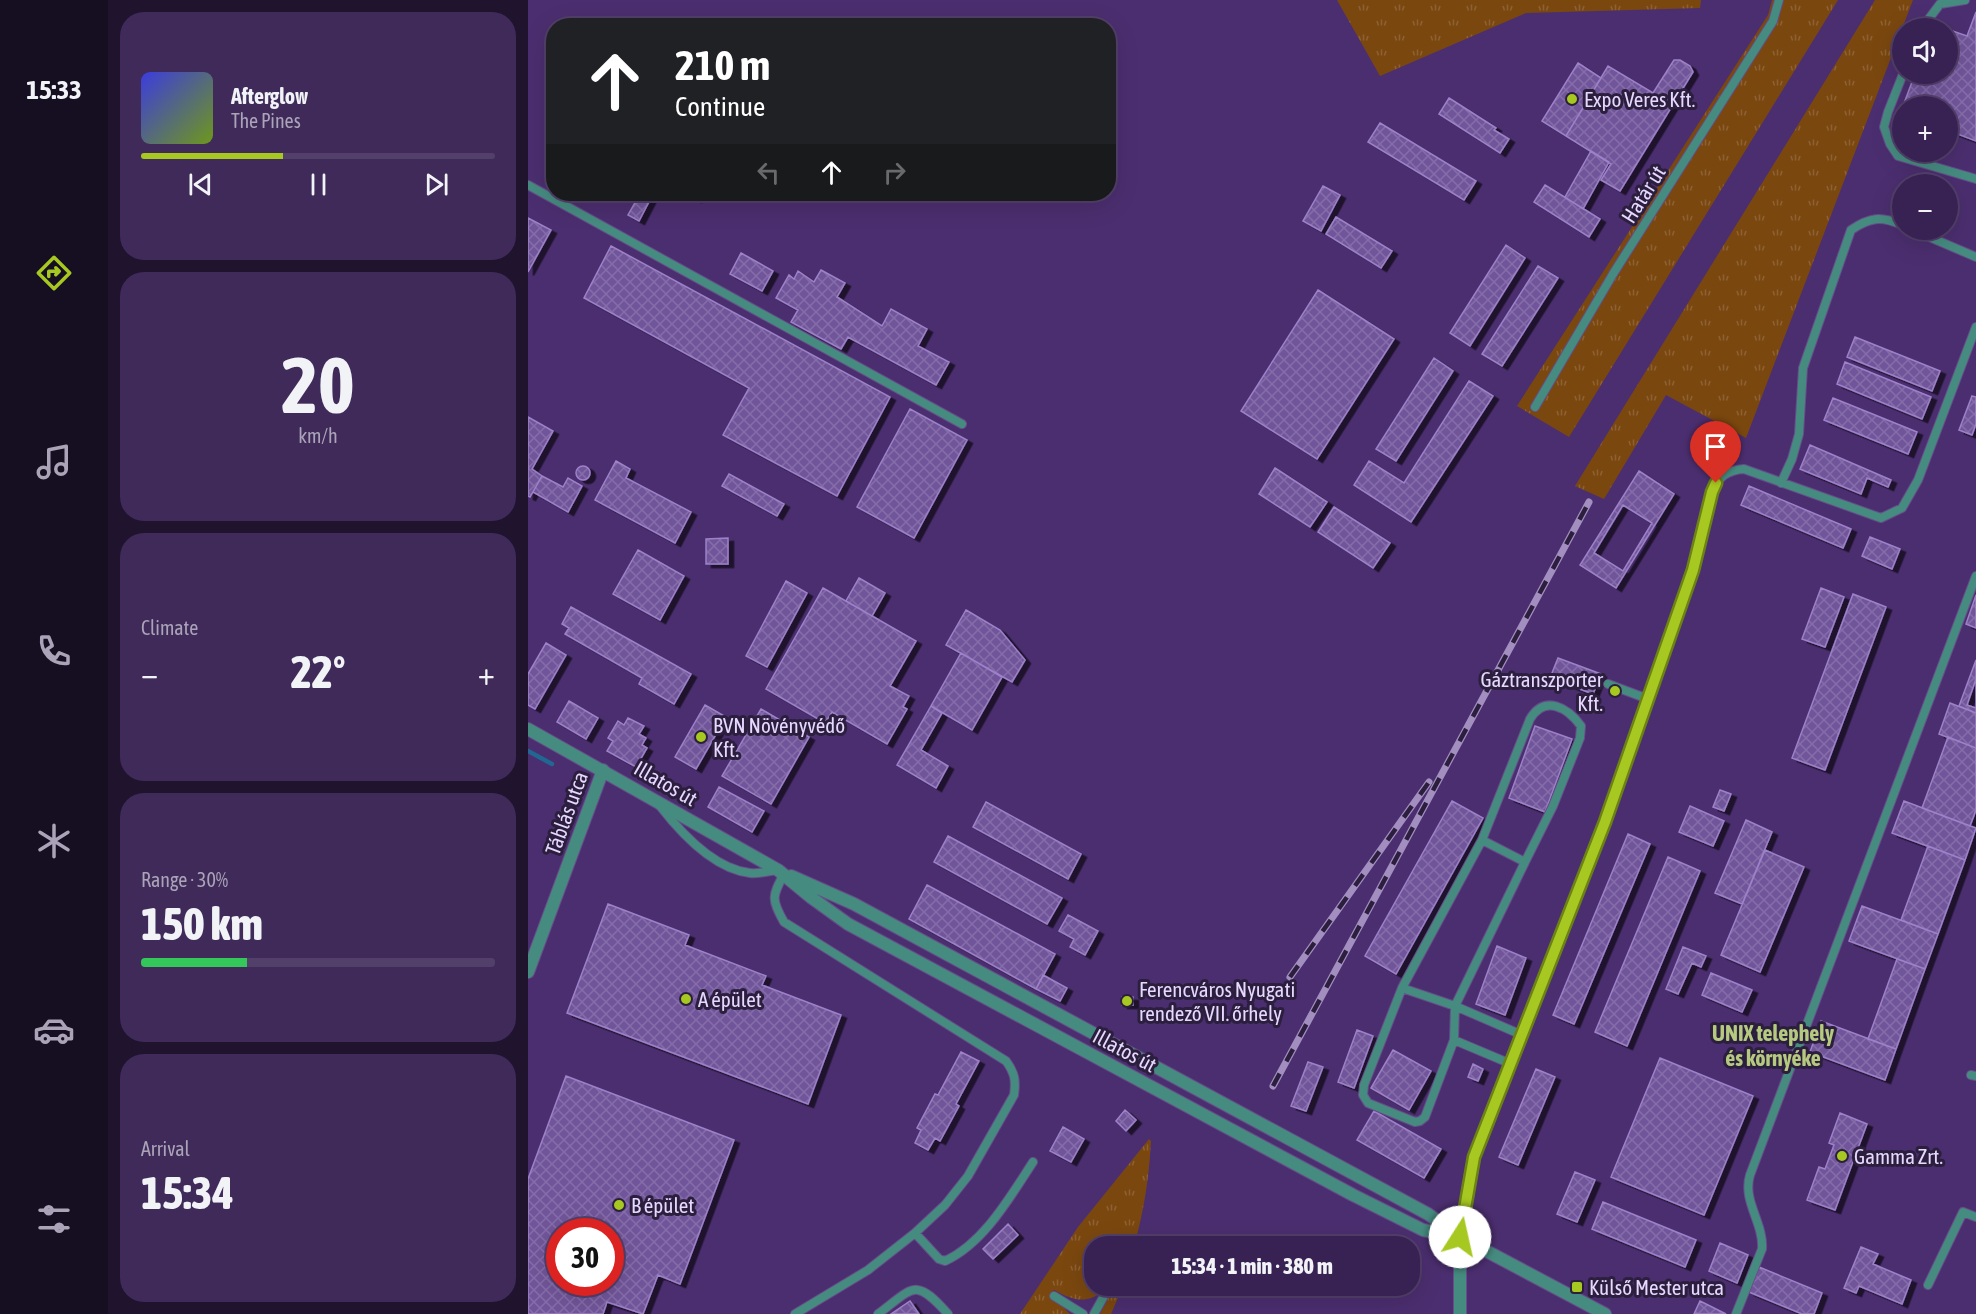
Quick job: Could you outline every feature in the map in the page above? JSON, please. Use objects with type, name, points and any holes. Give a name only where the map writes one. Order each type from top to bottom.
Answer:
[{"type":"street","name":"Illatos út","points":[[528,729],[781,872],[820,888],[885,921],[1428,1214],[1460,1237],[1605,1314]]},
{"type":"street","name":"Táblás utca","points":[[528,972],[603,770]]},
{"type":"street","points":[[1460,1314],[1460,1237],[1474,1157],[1605,822]]},
{"type":"street","name":"Illatos út","points":[[781,872],[848,924],[1353,1195],[1423,1230],[1460,1237]]},
{"type":"lane","name":"Határ út","points":[[1535,407],[1613,274],[1773,21],[1779,0]]},
{"type":"lane","points":[[1930,18],[1940,4],[1965,0]]},
{"type":"lane","points":[[1899,84],[1884,127],[1890,144],[1898,156],[1976,179]]},
{"type":"lane","points":[[528,185],[546,195]]},
{"type":"lane","points":[[557,201],[962,424]]},
{"type":"lane","points":[[1781,483],[1792,459],[1799,434],[1803,368],[1851,230],[1873,219],[1892,221]]},
{"type":"lane","points":[[1936,240],[1976,257]]},
{"type":"lane","points":[[1605,822],[1693,570],[1716,483],[1733,470],[1744,469],[1881,518],[1902,508],[1918,480],[1976,327]]},
{"type":"lane","points":[[1736,1314],[1762,1249],[1762,1237],[1748,1192],[1750,1175],[1976,576]]},
{"type":"lane","points":[[1608,684],[1648,699]]},
{"type":"lane","points":[[1544,705],[1557,706],[1573,715],[1581,726],[1580,738],[1553,806],[1525,862],[1455,1006],[1454,1040],[1425,1117],[1415,1122],[1368,1103],[1363,1095],[1364,1085],[1402,988],[1482,840],[1530,719],[1534,712],[1544,705]]},
{"type":"lane","points":[[654,799],[703,852],[732,868],[750,873],[781,872],[774,892],[774,904],[784,922],[1006,1061],[1016,1081],[1014,1095],[968,1176],[945,1205],[915,1233],[868,1270],[795,1314]]},
{"type":"lane","points":[[1482,840],[1525,862]]},
{"type":"lane","points":[[1402,988],[1455,1006],[1522,1035]]},
{"type":"lane","points":[[1454,1040],[1511,1064]]},
{"type":"lane","points":[[915,1233],[939,1259],[945,1261],[957,1255],[998,1216],[1033,1162]]},
{"type":"lane","points":[[1928,1285],[1963,1212],[1976,1217]]},
{"type":"lane","points":[[878,1314],[914,1289],[932,1296],[948,1314]]},
{"type":"lane","points":[[1054,1296],[1083,1314]]},
{"type":"lane","points":[[1094,1314],[1104,1296]]},
{"type":"green space","points":[[1337,0],[1701,0],[1700,8],[1526,13],[1380,76]]},
{"type":"green space","points":[[1772,0],[1838,0],[1569,437],[1517,406],[1768,15]]},
{"type":"green space","points":[[1875,0],[1913,0],[1906,18],[1892,18],[1892,55],[1746,438],[1666,395],[1604,499],[1575,486]]},
{"type":"green space","points":[[1149,1139],[1151,1141],[1147,1181],[1137,1236],[1084,1236],[1084,1296],[1096,1296],[1080,1300],[1054,1290],[1050,1298],[1070,1314],[1020,1314],[1078,1227]]},
{"type":"green space","points":[[1108,1296],[1119,1296],[1111,1314],[1100,1314]]},
{"type":"building","points":[[1976,12],[1976,141],[1958,134],[1958,96],[1907,96],[1911,84],[1958,84],[1958,33],[1967,36]]},
{"type":"building","points":[[1674,60],[1680,60],[1690,66],[1693,72],[1620,191],[1601,180],[1611,164],[1566,136],[1608,66],[1653,93]]},
{"type":"building","name":"Expo Veres Kft.","points":[[1578,63],[1601,78],[1566,136],[1542,121]]},
{"type":"building","points":[[1449,98],[1509,139],[1500,153],[1439,114]]},
{"type":"building","points":[[1380,123],[1476,181],[1464,200],[1368,142]]},
{"type":"building","points":[[1591,151],[1609,162],[1583,209],[1565,197]]},
{"type":"building","points":[[1545,185],[1600,219],[1589,237],[1534,202]]},
{"type":"building","points":[[1323,186],[1340,195],[1321,231],[1303,221]]},
{"type":"building","points":[[636,201],[649,201],[639,221],[628,215]]},
{"type":"building","points":[[1336,217],[1392,251],[1381,268],[1326,234]]},
{"type":"building","points":[[528,218],[551,230],[528,272]]},
{"type":"building","points":[[1506,245],[1525,258],[1470,346],[1450,333]]},
{"type":"building","points":[[611,246],[890,397],[837,496],[723,435],[749,388],[584,298]]},
{"type":"building","points":[[741,253],[773,271],[762,291],[730,274]]},
{"type":"building","points":[[1538,266],[1558,278],[1502,366],[1482,354]]},
{"type":"building","points":[[821,270],[845,283],[837,297],[882,326],[891,309],[927,329],[918,346],[949,362],[936,385],[848,337],[841,349],[791,322],[798,310],[776,298],[789,275],[794,279],[798,271],[814,282]]},
{"type":"building","points":[[1318,290],[1394,339],[1317,459],[1241,411]]},
{"type":"building","points":[[1855,337],[1940,371],[1932,391],[1847,357]]},
{"type":"building","points":[[1434,358],[1453,371],[1396,461],[1376,449]]},
{"type":"building","points":[[1845,362],[1931,397],[1922,419],[1837,384]]},
{"type":"building","points":[[1469,381],[1493,396],[1411,522],[1354,485],[1369,461],[1404,483]]},
{"type":"building","points":[[1972,396],[1976,397],[1976,424],[1972,435],[1959,430]]},
{"type":"building","points":[[1833,398],[1917,432],[1908,454],[1824,420]]},
{"type":"building","points":[[910,409],[967,440],[914,538],[857,507]]},
{"type":"building","points":[[528,417],[553,431],[532,469],[542,476],[530,497],[528,496]]},
{"type":"building","points":[[1810,445],[1891,480],[1888,487],[1867,478],[1861,494],[1800,469]]},
{"type":"building","points":[[616,461],[630,469],[626,478],[691,512],[675,543],[595,500]]},
{"type":"building","points":[[580,466],[586,466],[590,473],[586,480],[580,480],[576,476],[576,470]]},
{"type":"building","points":[[1275,468],[1327,502],[1310,527],[1259,494]]},
{"type":"building","points":[[1639,471],[1674,494],[1616,588],[1580,565]]},
{"type":"building","points":[[729,474],[784,504],[777,516],[722,486]]},
{"type":"building","points":[[542,476],[563,487],[568,478],[582,486],[568,512],[533,492]]},
{"type":"building","points":[[1749,486],[1851,529],[1843,548],[1741,505]]},
{"type":"building","points":[[1623,505],[1652,523],[1623,571],[1594,553]]},
{"type":"building","points":[[1334,507],[1390,543],[1373,568],[1318,532]]},
{"type":"building","points":[[1870,537],[1900,549],[1892,569],[1862,556]]},
{"type":"building","points":[[728,538],[728,564],[706,564],[706,539]]},
{"type":"building","points":[[638,550],[684,576],[660,620],[613,594]]},
{"type":"building","points":[[859,578],[885,593],[872,616],[846,601]]},
{"type":"building","points":[[786,581],[807,593],[767,667],[746,656]]},
{"type":"building","points":[[823,588],[916,641],[890,686],[909,696],[903,707],[907,709],[887,744],[832,712],[825,723],[766,689]]},
{"type":"building","points":[[1821,588],[1844,597],[1825,647],[1802,639]]},
{"type":"building","points":[[1853,594],[1886,607],[1825,770],[1792,758]]},
{"type":"building","points":[[1976,595],[1976,628],[1966,624]]},
{"type":"building","points":[[571,607],[691,674],[674,704],[639,684],[642,678],[565,634],[569,628],[562,624]]},
{"type":"building","points":[[966,610],[1000,630],[1025,660],[1012,682],[946,645]]},
{"type":"building","points":[[546,643],[566,655],[535,709],[528,705],[528,674]]},
{"type":"building","points":[[961,653],[1002,677],[972,730],[931,706]]},
{"type":"building","points":[[1558,658],[1601,674],[1593,694],[1550,678]]},
{"type":"building","points":[[1976,660],[1976,713],[1959,706]]},
{"type":"building","points":[[1976,679],[1976,708],[1967,705]]},
{"type":"building","points":[[569,701],[598,718],[586,739],[557,722]]},
{"type":"building","points":[[1950,703],[1976,713],[1976,748],[1939,734]]},
{"type":"building","name":"BVN Növényvédő Kft.","points":[[705,705],[726,717],[696,769],[675,757]]},
{"type":"building","points":[[931,706],[942,713],[921,750],[948,766],[936,788],[897,765]]},
{"type":"building","points":[[761,709],[809,737],[771,804],[722,776]]},
{"type":"building","points":[[628,718],[644,726],[639,734],[646,738],[642,745],[647,748],[636,767],[607,751],[613,741],[608,738],[618,721],[624,725]]},
{"type":"building","points":[[1535,726],[1572,739],[1545,812],[1509,798]]},
{"type":"building","points":[[1948,737],[1976,748],[1976,810],[1970,826],[1922,808]]},
{"type":"building","points":[[719,787],[764,811],[752,832],[708,807]]},
{"type":"building","points":[[1720,790],[1731,794],[1724,811],[1713,807]]},
{"type":"building","points":[[1452,801],[1483,818],[1396,974],[1365,956]]},
{"type":"building","points":[[1904,801],[1976,828],[1965,860],[1892,833]]},
{"type":"building","points":[[986,802],[1081,854],[1068,879],[973,827]]},
{"type":"building","points":[[1690,806],[1724,821],[1713,846],[1679,832]]},
{"type":"building","points":[[1746,820],[1772,832],[1742,904],[1715,893]]},
{"type":"building","points":[[1628,834],[1650,844],[1574,1024],[1553,1015]]},
{"type":"building","points":[[948,836],[1062,898],[1047,924],[934,862]]},
{"type":"building","points":[[1928,846],[1965,860],[1938,934],[1901,920]]},
{"type":"building","points":[[1765,850],[1804,867],[1760,972],[1721,955]]},
{"type":"building","points":[[1668,857],[1700,871],[1627,1046],[1595,1032]]},
{"type":"building","points":[[927,885],[1055,954],[1036,989],[909,919]]},
{"type":"building","name":"A épület","points":[[608,904],[689,935],[685,945],[766,976],[762,985],[841,1015],[808,1104],[567,1013]]},
{"type":"building","points":[[1862,906],[1938,934],[1925,969],[1849,941]]},
{"type":"building","points":[[1068,915],[1098,931],[1085,955],[1070,947],[1074,939],[1059,931]]},
{"type":"building","points":[[1497,946],[1526,958],[1505,1015],[1476,1004]]},
{"type":"building","points":[[1683,947],[1706,956],[1701,967],[1692,963],[1678,994],[1666,989]]},
{"type":"building","points":[[1897,959],[1925,969],[1896,1049],[1868,1039]]},
{"type":"building","points":[[1711,973],[1752,990],[1742,1012],[1702,995]]},
{"type":"building","points":[[1043,975],[1067,988],[1060,1001],[1036,989]]},
{"type":"building","name":"Ferencváros Nyugati rendező VII. őrhely","points":[[1122,997],[1133,997],[1133,1005],[1122,1005]]},
{"type":"building","points":[[1821,1021],[1896,1049],[1885,1080],[1810,1052]]},
{"type":"building","points":[[1357,1030],[1373,1036],[1354,1088],[1338,1082]]},
{"type":"building","points":[[1393,1050],[1431,1071],[1409,1110],[1371,1088]]},
{"type":"building","points":[[961,1052],[979,1061],[956,1104],[959,1106],[940,1141],[935,1138],[928,1150],[915,1143],[921,1130],[917,1128]]},
{"type":"building","points":[[1660,1058],[1753,1096],[1704,1215],[1611,1177]]},
{"type":"building","points":[[1308,1062],[1323,1067],[1306,1111],[1291,1106]]},
{"type":"building","points":[[1473,1064],[1483,1069],[1478,1081],[1468,1077]]},
{"type":"building","points":[[1536,1069],[1555,1077],[1518,1165],[1499,1157]]},
{"type":"building","name":"B épület","points":[[566,1076],[734,1140],[680,1284],[658,1275],[643,1314],[607,1302],[603,1314],[528,1314],[528,1179]]},
{"type":"building","points":[[1125,1110],[1136,1120],[1126,1131],[1116,1121]]},
{"type":"building","points":[[1374,1111],[1441,1149],[1424,1178],[1357,1140]]},
{"type":"building","name":"Gamma Zrt.","points":[[1840,1113],[1867,1124],[1835,1210],[1807,1200],[1819,1167],[1825,1169],[1834,1145],[1829,1143]]},
{"type":"building","points":[[1063,1127],[1084,1139],[1071,1162],[1050,1151]]},
{"type":"building","points":[[1575,1172],[1595,1180],[1577,1222],[1557,1214]]},
{"type":"building","points":[[1603,1202],[1696,1240],[1685,1267],[1592,1229]]},
{"type":"building","points":[[1008,1224],[1018,1235],[993,1259],[983,1249]]},
{"type":"building","points":[[1720,1243],[1748,1255],[1737,1283],[1709,1271]]},
{"type":"building","points":[[1861,1247],[1878,1254],[1873,1264],[1911,1280],[1902,1304],[1859,1286],[1856,1293],[1844,1288]]},
{"type":"building","points":[[1759,1267],[1822,1293],[1814,1314],[1802,1314],[1749,1292]]},
{"type":"building","points":[[910,1301],[919,1314],[891,1314]]},
{"type":"building","points":[[1700,1301],[1726,1314],[1694,1314]]},
{"type":"waterway","points":[[528,751],[552,764]]},
{"type":"railway","points":[[1273,1086],[1589,502]]},
{"type":"railway","points":[[1290,977],[1429,782]]},
{"type":"place","name":"Expo Veres Kft.","points":[[1572,99]]},
{"type":"place","name":"Gáztranszporter Kft.","points":[[1615,691]]},
{"type":"place","name":"BVN Növényvédő Kft.","points":[[701,737]]},
{"type":"place","name":"A épület","points":[[686,999]]},
{"type":"place","name":"Ferencváros Nyugati rendező VII. őrhely","points":[[1127,1001]]},
{"type":"place","name":"Gamma Zrt.","points":[[1842,1156]]},
{"type":"place","name":"B épület","points":[[619,1205]]},
{"type":"place","name":"Külső Mester utca","points":[[1577,1287]]},
{"type":"district","name":"UNIX telephely és környéke","points":[[1773,1046]]},
{"type":"route","points":[[1460,1237],[1474,1157],[1605,822],[1693,570],[1716,483]]}]
